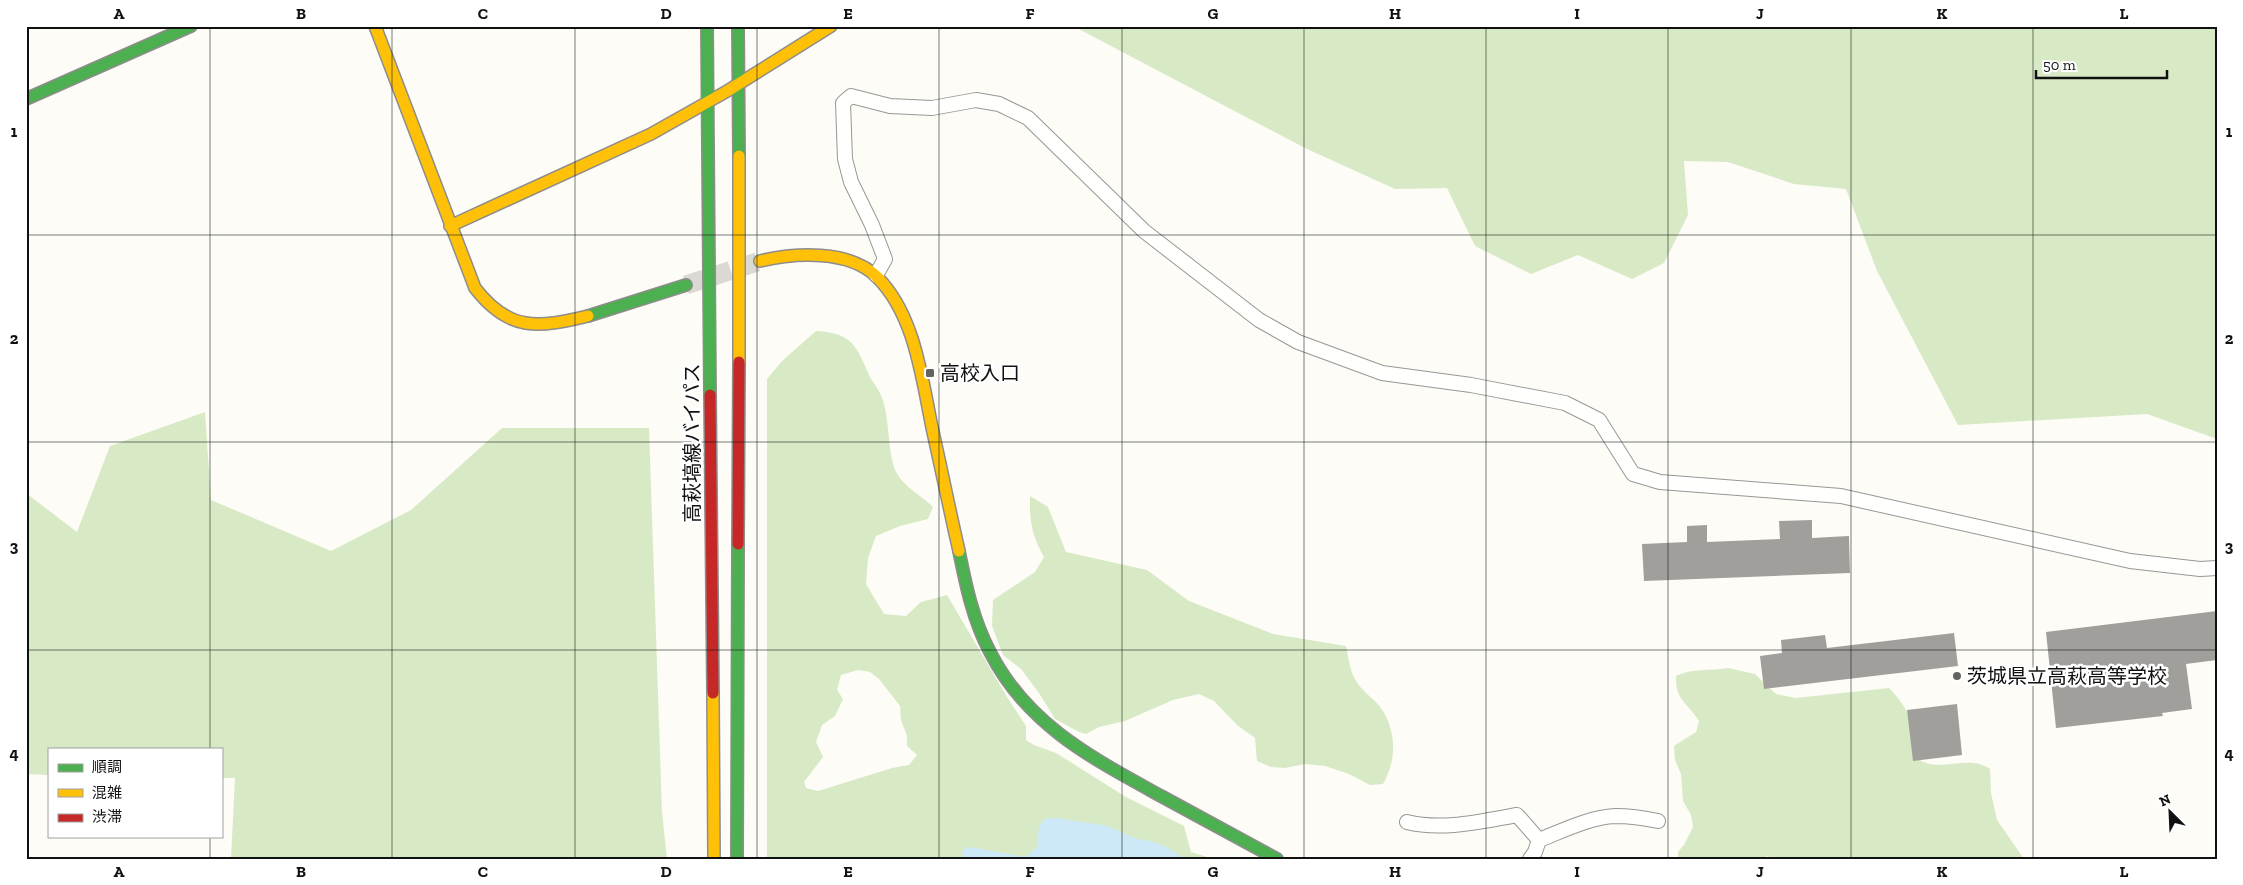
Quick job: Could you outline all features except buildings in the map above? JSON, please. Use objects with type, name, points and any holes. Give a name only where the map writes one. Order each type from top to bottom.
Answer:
[{"type":"street","points":[[26,100],[191,26]]},
{"type":"street","points":[[375,26],[450,226],[475,288],[486,303],[508,319],[524,324],[542,326],[567,322],[686,286]]},
{"type":"street","name":"高萩塙線バイパス","points":[[707,26],[714,859]]},
{"type":"street","points":[[737,859],[738,26]]},
{"type":"street","points":[[450,226],[624,148],[708,103],[831,26]]},
{"type":"street","points":[[876,275],[885,259],[872,225],[851,182],[845,159],[843,103],[851,96],[890,106],[932,108],[976,100],[999,104],[1028,118],[1144,231],[1259,320],[1298,342],[1382,373],[1471,385],[1565,404],[1599,420],[1633,474],[1660,482],[1841,496],[2130,561],[2200,569],[2217,568]]},
{"type":"street","points":[[760,261],[790,254],[822,254],[847,261],[876,275],[894,300],[906,321],[916,352],[972,612],[990,653],[1012,687],[1034,713],[1062,738],[1097,761],[1277,859]]},
{"type":"street","points":[[1407,822],[1437,825],[1473,823],[1517,816],[1539,840]]},
{"type":"street","points":[[1530,859],[1539,840],[1579,825],[1613,816],[1658,821]]},
{"type":"green space","points":[[1073,26],[2217,26],[2217,439],[2147,414],[1958,425],[1877,271],[1846,189],[1794,184],[1728,162],[1684,161],[1688,215],[1664,263],[1632,279],[1578,255],[1531,274],[1475,246],[1447,188],[1395,189],[1305,148]]},
{"type":"green space","points":[[816,331],[838,334],[851,342],[856,348],[884,403],[892,458],[897,474],[906,485],[933,507],[928,519],[900,526],[876,536],[868,558],[866,584],[884,614],[906,616],[921,602],[947,595],[1026,726],[1026,740],[1056,753],[1126,797],[1184,826],[1191,852],[1214,859],[767,859],[767,379],[782,361]],"holes":[[[858,670],[870,672],[879,679],[900,706],[901,720],[907,736],[907,746],[917,755],[909,765],[892,768],[818,791],[806,788],[804,782],[823,757],[816,742],[822,725],[835,716],[843,699],[837,690],[841,675]]]},
{"type":"green space","points":[[205,412],[211,500],[331,551],[411,510],[502,428],[649,428],[662,812],[667,859],[231,859],[235,778],[222,778],[222,748],[48,748],[48,775],[26,774],[26,493],[77,532],[110,446]]},
{"type":"green space","points":[[1030,496],[1048,507],[1066,552],[1147,570],[1189,601],[1273,634],[1346,646],[1355,679],[1383,711],[1391,729],[1393,739],[1392,757],[1383,784],[1370,785],[1349,774],[1325,766],[1305,764],[1285,768],[1271,767],[1257,761],[1255,738],[1237,725],[1214,701],[1199,694],[1173,700],[1125,721],[1099,727],[1086,734],[1055,719],[1021,669],[1003,655],[992,626],[993,600],[1035,572],[1044,557],[1032,528]]},
{"type":"green space","points":[[1728,668],[1755,674],[1776,694],[1796,698],[1889,688],[1908,714],[1914,730],[1921,761],[1938,765],[1973,763],[1990,769],[1991,793],[1997,820],[2024,859],[1775,859],[1767,856],[1765,859],[1678,859],[1678,852],[1684,845],[1693,827],[1691,815],[1683,801],[1681,774],[1675,760],[1674,746],[1696,732],[1699,721],[1680,696],[1677,690],[1676,676],[1695,671]]},
{"type":"water","points":[[1056,818],[1108,826],[1136,839],[1154,842],[1168,848],[1185,859],[963,859],[962,851],[969,847],[1025,857],[1037,848],[1039,826],[1045,819]]},
{"type":"tunnel","points":[[686,285],[760,261]]},
{"type":"traffic: fast","points":[[26,99],[191,26]]},
{"type":"traffic: fast","points":[[707,26],[710,395]]},
{"type":"traffic: fast","points":[[738,26],[739,156]]},
{"type":"traffic: fast","points":[[588,316],[686,285]]},
{"type":"traffic: fast","points":[[737,859],[738,544]]},
{"type":"traffic: fast","points":[[959,551],[967,590],[984,640],[1005,678],[1042,720],[1086,753],[1110,768],[1277,859]]},
{"type":"traffic: slow","points":[[375,26],[475,288],[500,313],[526,323],[554,323],[588,316]]},
{"type":"traffic: slow","points":[[450,226],[651,134],[729,90],[831,26]]},
{"type":"traffic: slow","points":[[739,156],[739,362]]},
{"type":"traffic: slow","points":[[760,261],[805,255],[837,258],[865,268],[877,277],[890,293],[901,310],[909,330],[921,371],[959,551]]},
{"type":"traffic: slow","points":[[713,693],[714,859]]},
{"type":"traffic: jam","points":[[738,544],[739,362]]},
{"type":"traffic: jam","points":[[710,395],[713,693]]},
{"type":"place","name":"高校入口","points":[[930,373]]},
{"type":"place","name":"茨城県立高萩高等学校","points":[[1957,676]]}]
